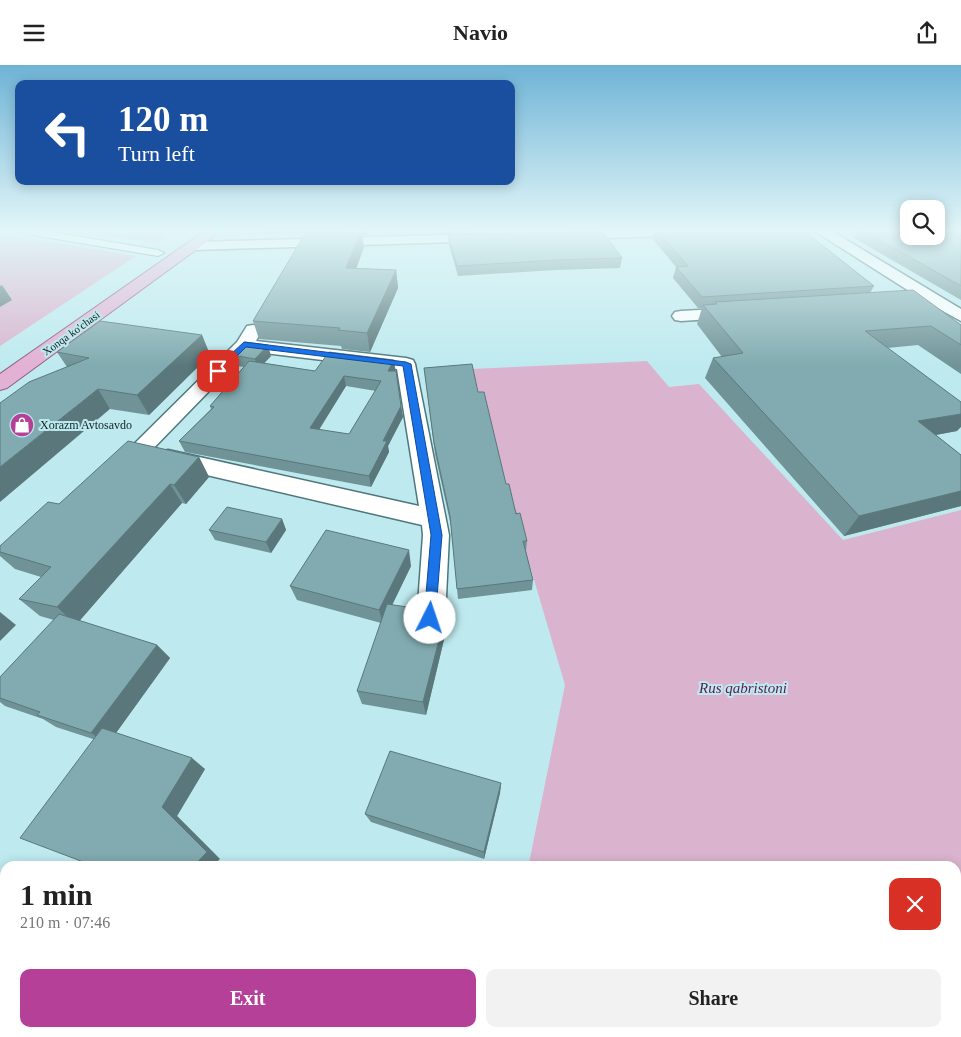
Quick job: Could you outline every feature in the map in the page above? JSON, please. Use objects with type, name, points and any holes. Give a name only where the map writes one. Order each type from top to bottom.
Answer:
[{"type":"main road","name":"Xonqa ko'chasi","points":[[87,302],[126,275]]},
{"type":"main road","name":"Xonqa ko'chasi","points":[[0,384],[143,275]]},
{"type":"street","points":[[895,275],[961,316]]},
{"type":"street","points":[[876,304],[935,300]]},
{"type":"street","points":[[681,316],[750,312]]},
{"type":"street","points":[[263,313],[244,345],[138,451],[433,518]]},
{"type":"street","points":[[244,345],[406,364],[436,535],[430,618]]},
{"type":"green space","points":[[0,275],[107,275],[0,346]]},
{"type":"green space","name":"Rus qabristoni","points":[[647,361],[669,387],[699,384],[843,540],[961,510],[961,861],[529,861],[565,685],[472,369]]},
{"type":"building","points":[[280,275],[394,275],[367,333],[338,330],[340,328],[253,321]]},
{"type":"building","points":[[683,275],[861,275],[874,286],[702,297]]},
{"type":"building","points":[[942,275],[961,275],[961,286]]},
{"type":"building","points":[[913,290],[961,325],[961,345],[931,326],[865,331],[961,402],[961,414],[918,421],[961,455],[961,491],[859,516],[713,358],[743,353],[703,305],[717,304],[715,302]]},
{"type":"building","points":[[100,321],[202,335],[137,395],[98,389],[0,467],[0,403],[29,382],[89,358],[57,352]]},
{"type":"building","points":[[245,342],[268,345],[255,359],[232,355]]},
{"type":"building","points":[[329,352],[394,360],[388,371],[396,371],[401,406],[383,441],[387,441],[369,476],[179,441],[214,407],[210,406],[249,361],[315,371]],"holes":[[[344,376],[381,381],[349,434],[310,428]]]},
{"type":"building","points":[[472,364],[478,392],[484,392],[506,484],[509,484],[516,514],[520,513],[527,541],[523,541],[533,580],[457,589],[450,516],[434,443],[424,368]]},
{"type":"building","points":[[128,441],[199,457],[174,485],[170,484],[57,607],[19,599],[51,567],[0,552],[0,546],[48,502],[59,504]]},
{"type":"building","points":[[227,507],[282,519],[266,542],[209,530]]},
{"type":"building","points":[[326,530],[409,550],[379,610],[290,586]]},
{"type":"building","points":[[387,604],[414,608],[418,615],[428,618],[446,613],[423,702],[357,691]]},
{"type":"building","points":[[59,614],[157,645],[91,733],[37,715],[40,712],[0,698],[0,677]]},
{"type":"building","points":[[102,728],[192,758],[162,807],[207,852],[199,861],[81,861],[20,838]]},
{"type":"building","points":[[390,751],[501,783],[484,852],[365,814]]},
{"type":"place","name":"Xorazm Avtosavdo","points":[[22,425]]},
{"type":"route","points":[[218,371],[244,345],[406,364],[436,535],[430,618]]}]
